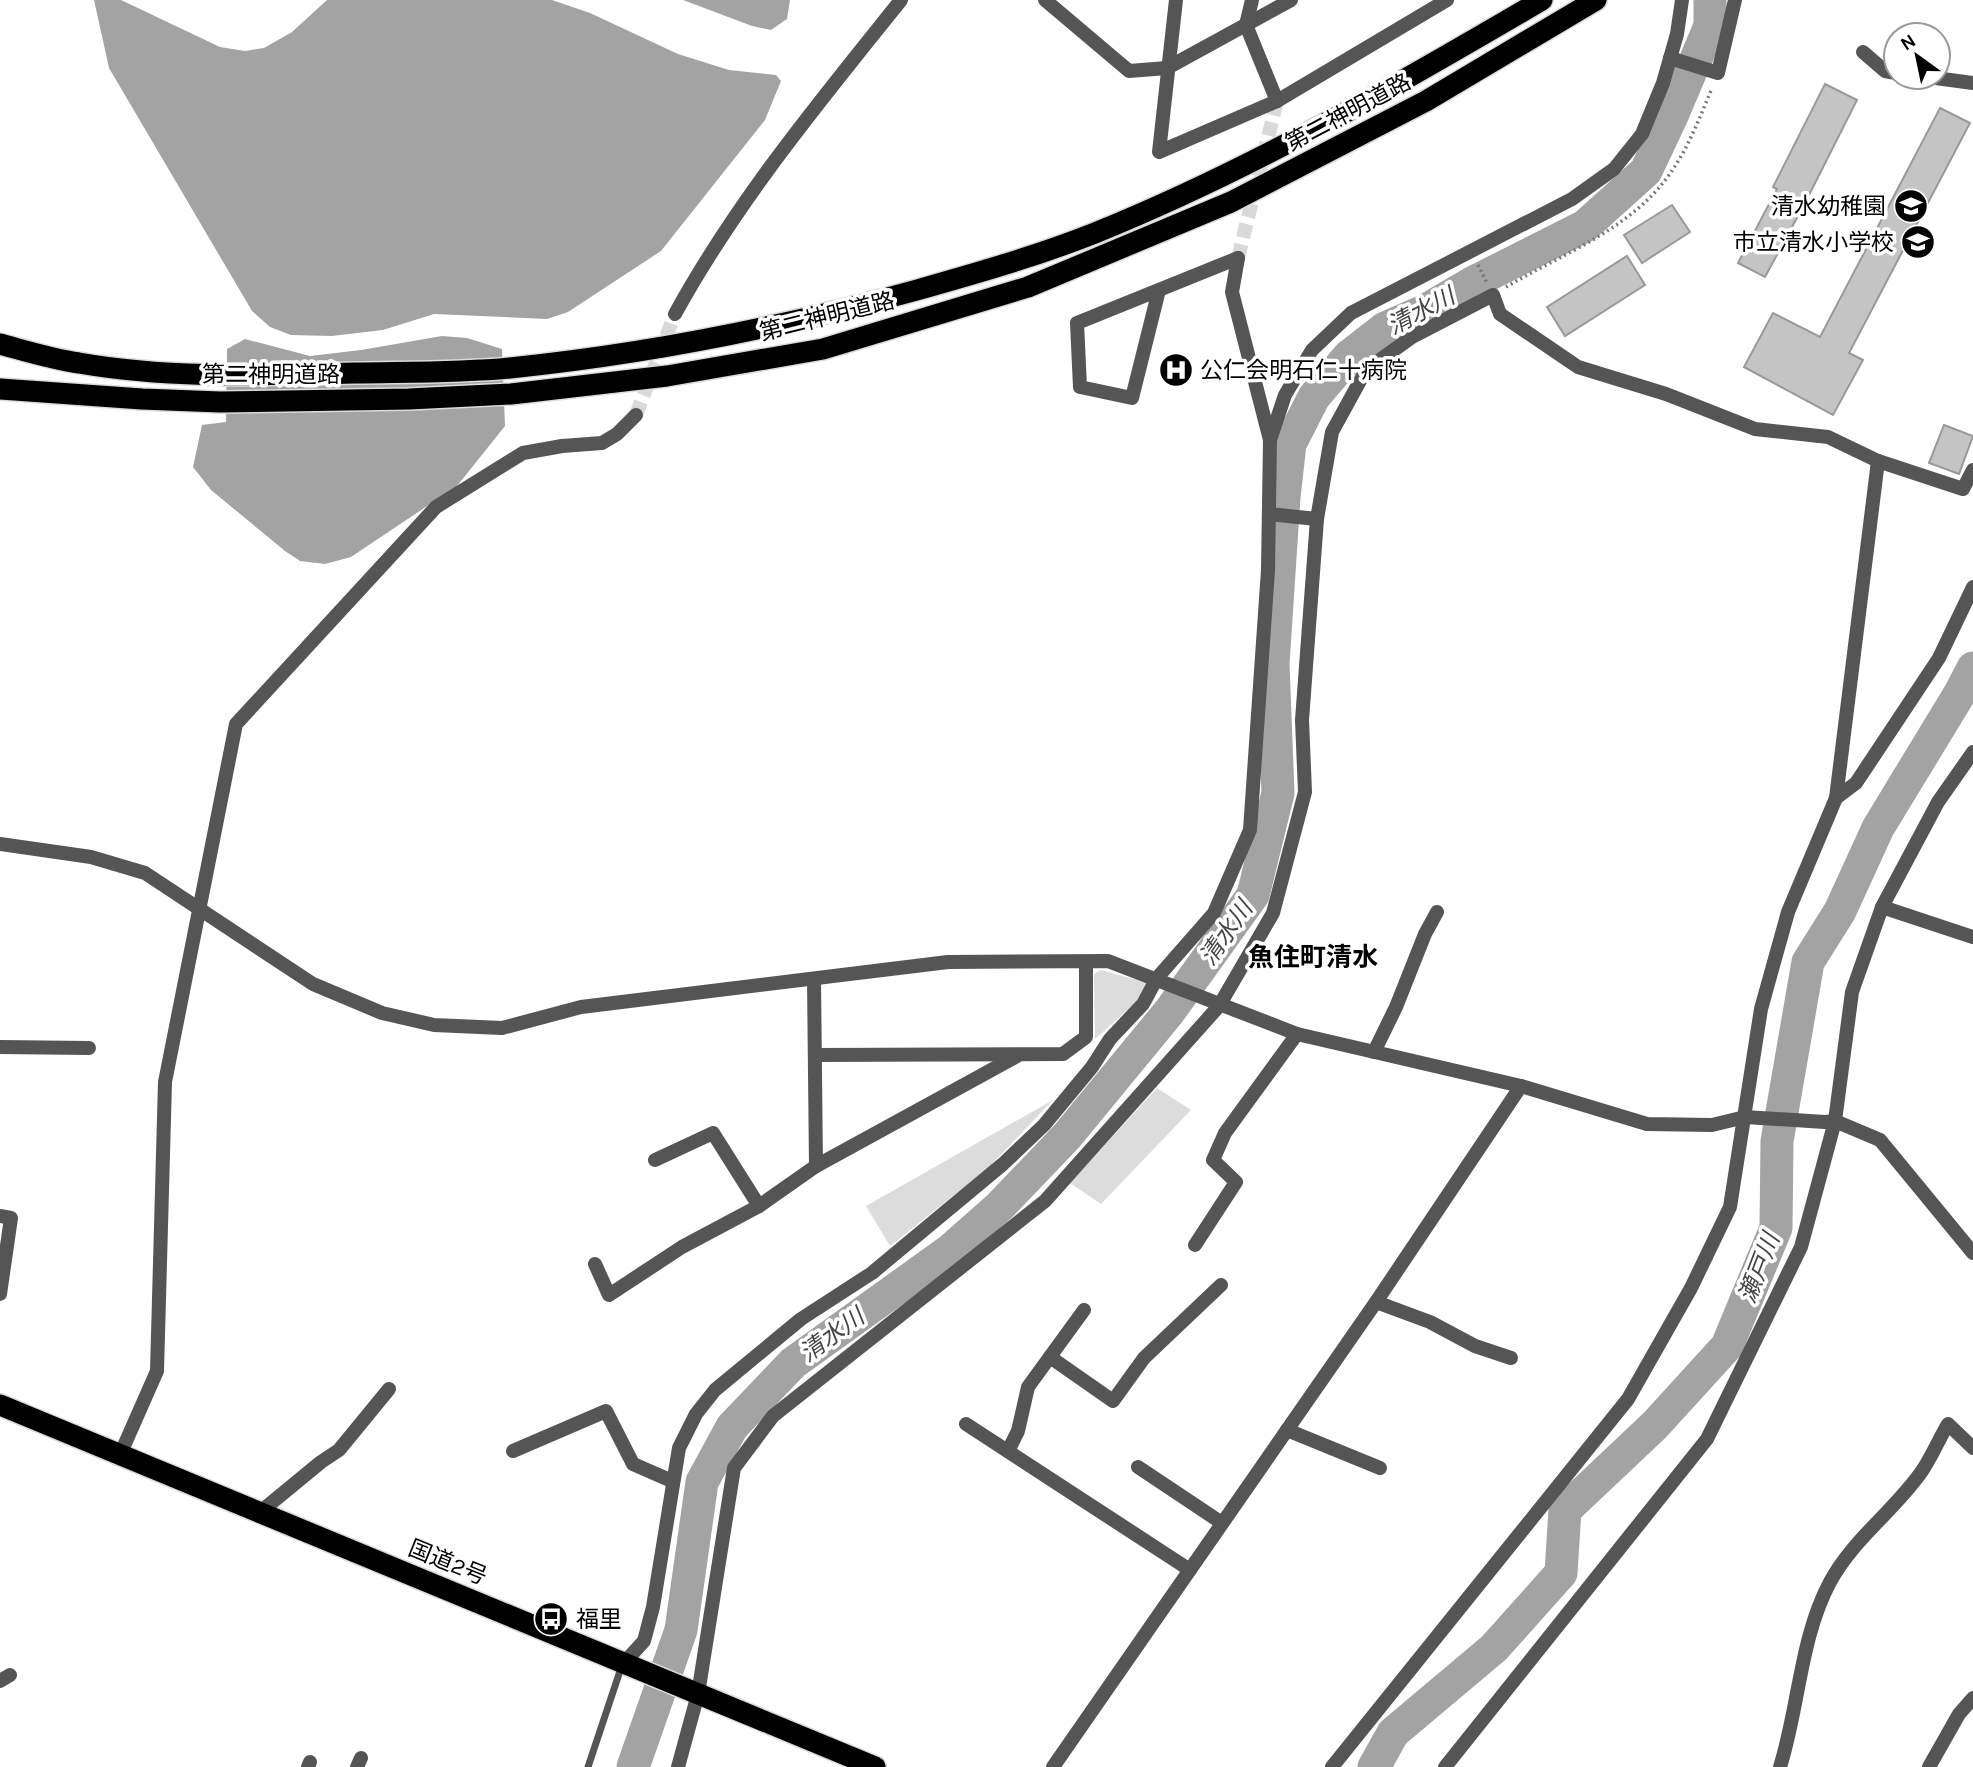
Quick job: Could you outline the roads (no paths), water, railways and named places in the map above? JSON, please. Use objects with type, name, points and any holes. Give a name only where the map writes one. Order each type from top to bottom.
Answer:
[{"type":"highway","name":"第二神明道路","points":[[0,344],[78,363],[223,376],[467,371],[510,368],[690,343],[843,311],[1010,264],[1140,213],[1290,143],[1403,82],[1542,0]]},
{"type":"highway","name":"第二神明道路","points":[[0,389],[220,402],[409,399],[511,394],[667,376],[823,348],[1028,287],[1231,202],[1426,101],[1596,0]]},
{"type":"highway","name":"国道2号","points":[[0,1405],[875,1767]]},
{"type":"street","points":[[675,314],[705,260],[757,184],[901,0]]},
{"type":"street","points":[[1045,0],[1129,71],[1167,68],[1291,0]]},
{"type":"street","points":[[1175,0],[1159,152],[1277,101],[1447,0]]},
{"type":"street","points":[[1252,0],[1246,25],[1277,101]]},
{"type":"street","points":[[1270,440],[1284,395],[1312,350],[1351,313],[1572,199],[1614,169],[1642,134],[1663,83],[1677,34],[1682,0]]},
{"type":"street","points":[[1670,58],[1718,72],[1735,0]]},
{"type":"street","points":[[1863,52],[1882,68]]},
{"type":"street","points":[[1952,80],[1973,83]]},
{"type":"street","points":[[623,1664],[645,1641],[672,1481],[680,1448],[695,1414],[715,1390],[801,1319],[872,1273],[1003,1164],[1044,1125],[1092,1067],[1110,1039],[1143,1004],[1157,978],[1214,913],[1250,830],[1268,570],[1270,440],[1232,292],[1238,258],[1077,323],[1080,387],[1132,398],[1159,290]]},
{"type":"street","points":[[678,1767],[698,1694],[734,1468],[773,1416],[1045,1200],[1219,1006],[1273,913],[1305,792],[1302,720],[1317,519],[1332,432],[1366,370],[1412,337],[1493,295],[1500,314],[1578,367],[1666,394],[1755,429],[1828,437],[1878,461],[1963,489],[1973,470]]},
{"type":"street","points":[[120,1455],[157,1371],[165,1082],[236,724],[436,507],[523,453],[602,443],[617,434],[636,415]]},
{"type":"street","points":[[1332,1767],[1628,1399],[1690,1288],[1730,1207],[1750,1118],[1761,1009],[1788,912],[1836,798],[1878,461]]},
{"type":"street","points":[[1269,514],[1317,519]]},
{"type":"street","points":[[1836,798],[1856,783],[1940,658],[1973,587]]},
{"type":"street","points":[[1445,1767],[1707,1439],[1801,1247],[1830,1121],[1852,992],[1882,907],[1938,802],[1973,752]]},
{"type":"street","points":[[0,844],[91,857],[145,873],[313,984],[382,1013],[434,1025],[502,1028],[581,1007],[948,962],[1108,961],[1297,1034],[1521,1086],[1647,1124],[1712,1125],[1750,1118],[1830,1121],[1880,1140],[1973,1253]]},
{"type":"street","points":[[1882,907],[1973,937]]},
{"type":"street","points":[[1374,1052],[1396,1007],[1424,934],[1437,912]]},
{"type":"street","points":[[815,1055],[1063,1054],[1086,1037],[1086,962]]},
{"type":"street","points":[[814,979],[816,1166]]},
{"type":"street","points":[[1195,1245],[1236,1182],[1213,1160],[1225,1133],[1297,1034]]},
{"type":"street","points":[[0,1047],[89,1048]]},
{"type":"street","points":[[595,1264],[609,1296],[682,1247],[759,1206],[816,1166],[1017,1056]]},
{"type":"street","points":[[1053,1767],[1376,1302],[1521,1086]]},
{"type":"street","points":[[655,1160],[713,1133],[759,1206]]},
{"type":"street","points":[[0,1216],[12,1219],[0,1294]]},
{"type":"street","points":[[1050,1357],[1113,1401],[1144,1358],[1221,1285]]},
{"type":"street","points":[[1376,1302],[1430,1322],[1475,1346],[1511,1358]]},
{"type":"street","points":[[1008,1451],[1018,1431],[1028,1387],[1084,1310]]},
{"type":"street","points":[[259,1513],[339,1450],[389,1389]]},
{"type":"street","points":[[513,1451],[606,1411],[633,1464],[672,1481]]},
{"type":"street","points":[[966,1424],[1190,1570]]},
{"type":"street","points":[[1780,1767],[1812,1625],[1830,1582],[1843,1562],[1922,1471],[1948,1424],[1973,1448]]},
{"type":"street","points":[[1287,1430],[1380,1468]]},
{"type":"street","points":[[1138,1467],[1222,1523]]},
{"type":"street","points":[[1929,1767],[1959,1714],[1973,1698]]},
{"type":"lane","points":[[588,1767],[623,1664]]},
{"type":"waterway","name":"清水川","points":[[633,1767],[681,1630],[702,1482],[732,1427],[793,1363],[949,1251],[1000,1206],[1067,1136],[1169,1012],[1253,895],[1278,793],[1273,664],[1290,444],[1314,397],[1349,356],[1385,328],[1426,310],[1472,283],[1585,226],[1646,171],[1710,26],[1710,0]]},
{"type":"waterway","name":"瀬戸川","points":[[1374,1767],[1393,1733],[1494,1648],[1561,1573],[1565,1510],[1655,1425],[1727,1346],[1776,1228],[1777,1141],[1808,962],[1840,911],[1878,828],[1973,668]]},
{"type":"tunnel","points":[[1238,258],[1277,101]]},
{"type":"tunnel","points":[[636,415],[675,314]]},
{"type":"place","name":"清水幼稚園","points":[[1911,206]]},
{"type":"place","name":"市立清水小学校","points":[[1918,242]]},
{"type":"place","name":"公仁会明石仁十病院","points":[[1176,370]]},
{"type":"place","name":"福里","points":[[551,1619]]},
{"type":"district","name":"魚住町清水","points":[[1313,957]]}]
